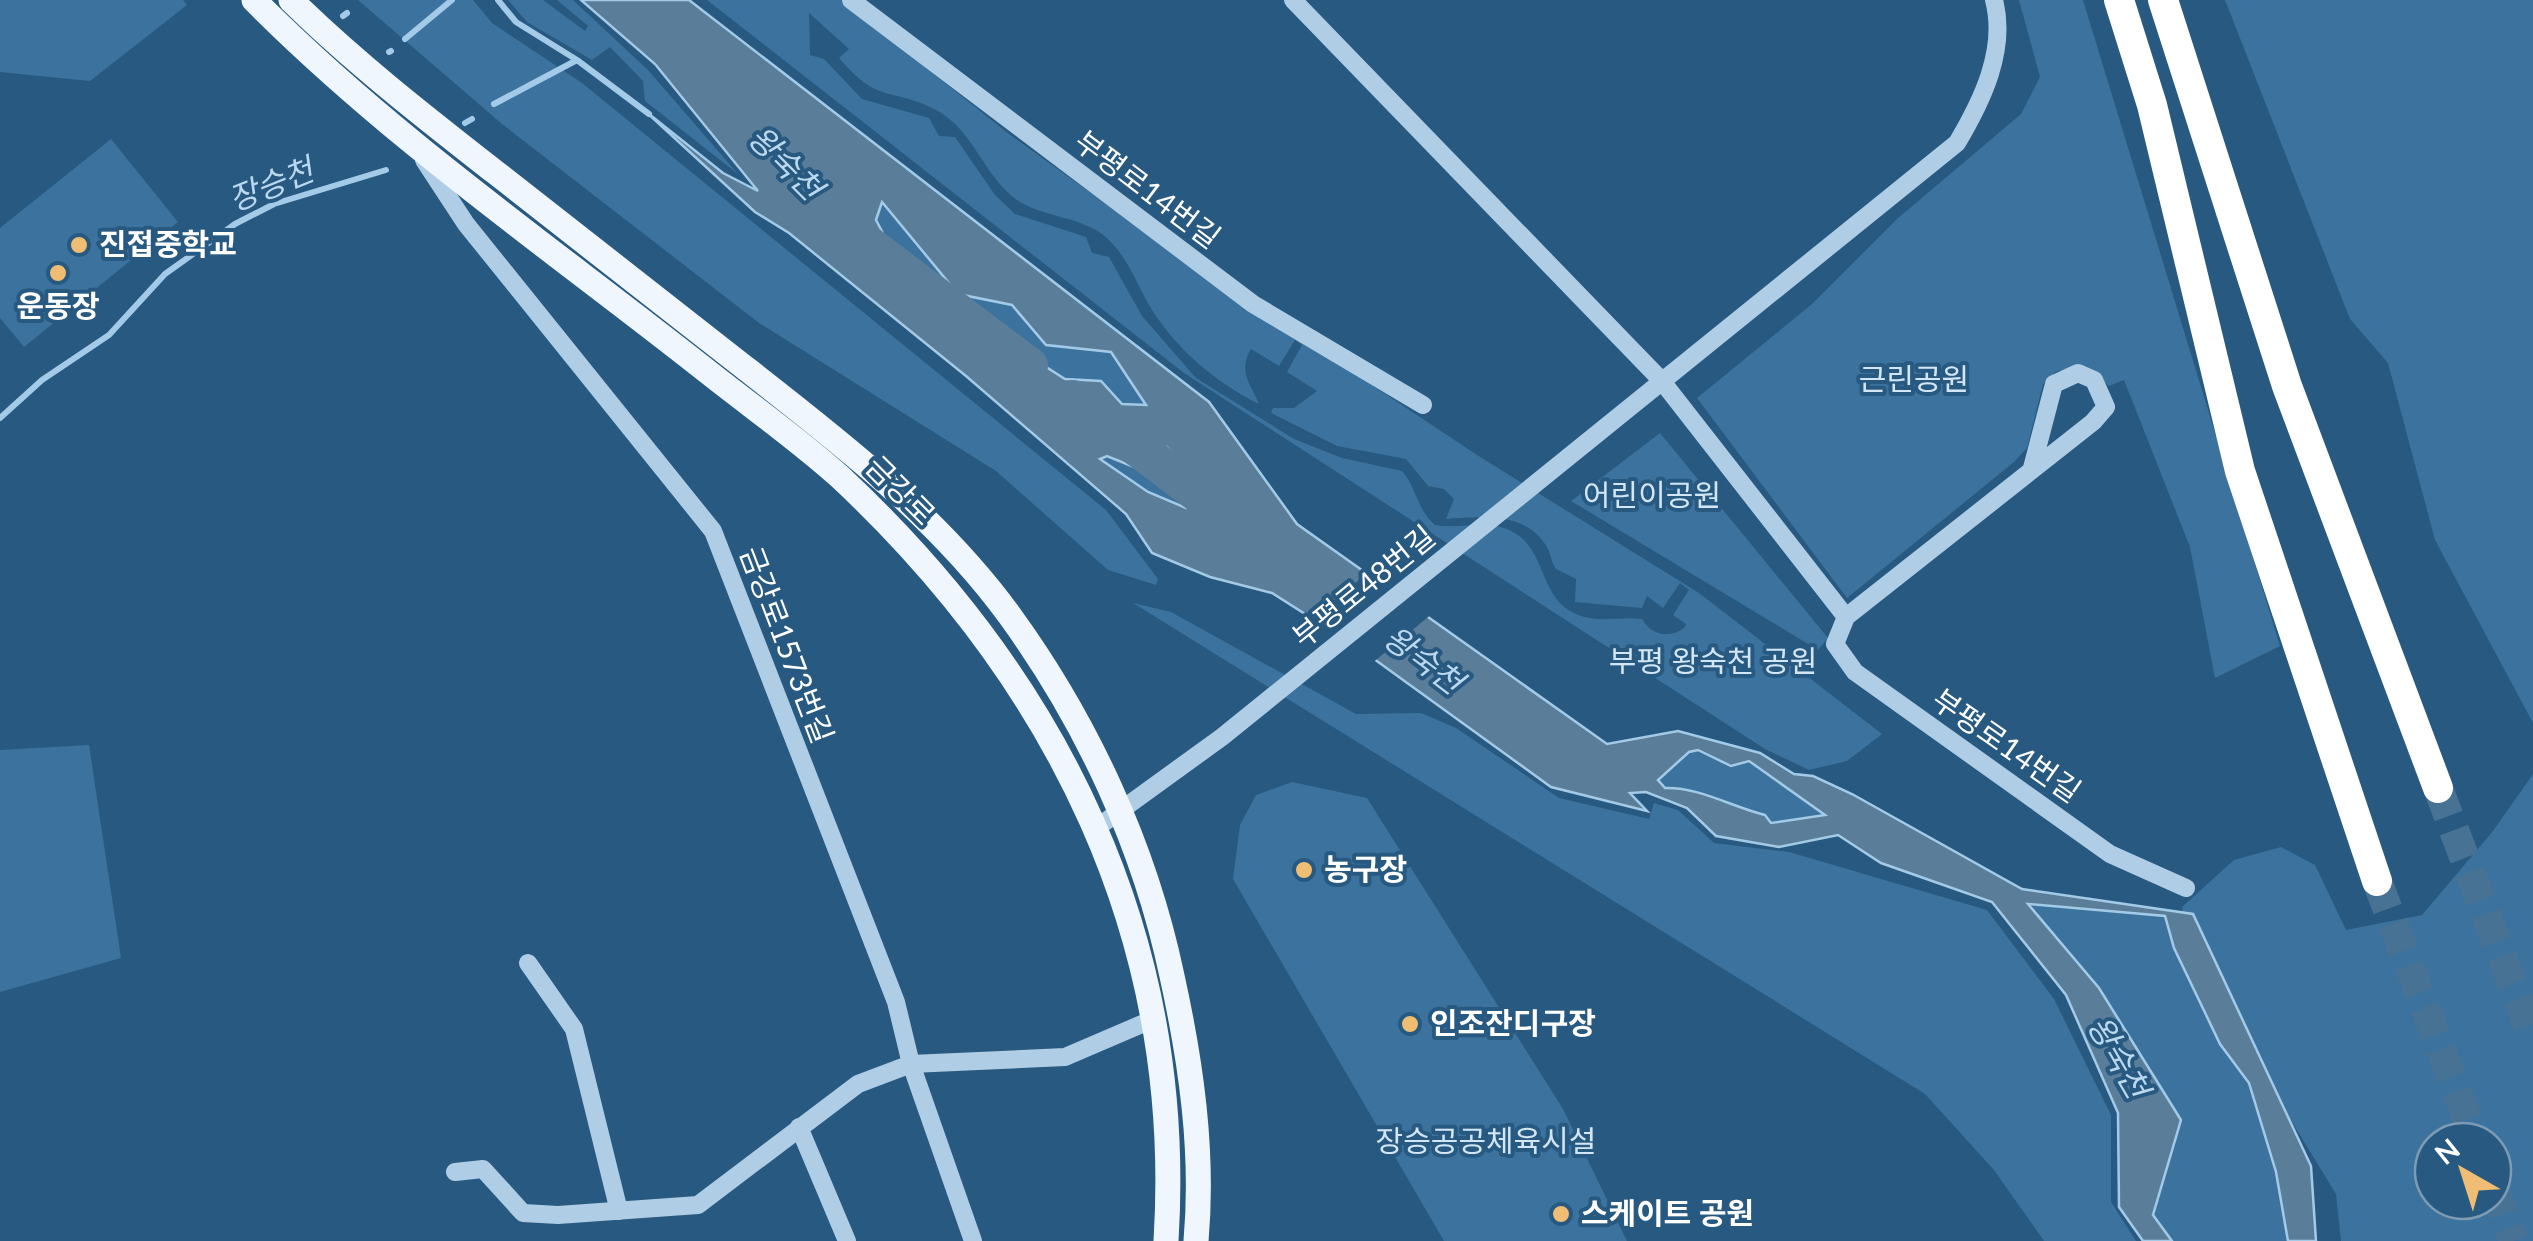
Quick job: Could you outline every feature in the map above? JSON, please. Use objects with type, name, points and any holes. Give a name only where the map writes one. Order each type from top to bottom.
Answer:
[{"type":"highway","points":[[2119,0],[2152,104],[2240,471],[2377,880]]},
{"type":"highway","points":[[2163,0],[2288,386],[2438,788]]},
{"type":"main road","name":"금강로","points":[[254,0],[412,143],[837,475],[931,568],[1021,688],[1094,829],[1140,944],[1156,1018],[1171,1159],[1166,1241]]},
{"type":"main road","name":"금강로","points":[[291,0],[430,121],[819,426],[927,520],[1009,614],[1060,694],[1121,811],[1148,880],[1182,1023],[1196,1128],[1196,1241]]},
{"type":"street","name":"부평로14번길","points":[[851,0],[1253,304],[1423,405]]},
{"type":"street","points":[[1292,0],[1662,380],[1846,617],[2032,468],[2106,406],[2094,380],[2078,374],[2054,384],[2032,468]]},
{"type":"street","name":"부평로48번길","points":[[1094,829],[1222,737],[1957,144],[1980,104],[1993,63],[1998,18],[1994,0]]},
{"type":"street","name":"금강로1573번길","points":[[412,143],[466,224],[713,531],[896,1002],[911,1064],[973,1241]]},
{"type":"street","name":"부평로14번길","points":[[1846,617],[1835,644],[1855,672],[2110,854],[2186,888]]},
{"type":"street","points":[[528,963],[574,1029],[618,1210]]},
{"type":"street","points":[[456,1172],[483,1169],[523,1213],[698,1205],[858,1084],[911,1064],[1064,1057],[1156,1018]]},
{"type":"street","points":[[799,1127],[847,1241]]},
{"type":"green space","points":[[0,0],[183,0],[187,5],[90,81],[0,72]]},
{"type":"green space","points":[[358,0],[473,0],[492,23],[582,83],[1106,510],[1158,579],[1156,585],[1108,570],[996,471],[759,323],[502,124]]},
{"type":"green space","points":[[508,0],[543,0],[585,31],[588,26],[557,0],[573,0],[648,70],[738,174],[645,101],[643,81],[610,47],[592,60],[527,22]]},
{"type":"green space","name":"부평 왕숙천 공원","points":[[707,0],[841,0],[1009,134],[1181,258],[1477,455],[1699,593],[1882,734],[1847,761],[1809,770],[1765,749],[1184,373]],"holes":[[[809,13],[849,49],[839,58],[853,73],[876,89],[920,103],[949,119],[1017,200],[1092,228],[1110,241],[1170,334],[1196,362],[1227,385],[1259,404],[1246,372],[1251,349],[1279,366],[1295,340],[1302,345],[1287,372],[1317,391],[1294,408],[1273,408],[1271,413],[1337,446],[1406,459],[1428,486],[1444,489],[1454,499],[1446,519],[1502,519],[1527,527],[1547,547],[1556,569],[1576,579],[1575,602],[1642,608],[1647,596],[1663,608],[1680,583],[1689,590],[1673,615],[1686,624],[1684,628],[1661,634],[1642,619],[1581,616],[1556,598],[1537,559],[1519,536],[1496,526],[1435,525],[1424,513],[1402,471],[1342,458],[1294,439],[1196,378],[1142,316],[1109,257],[1092,253],[1086,237],[1015,214],[995,195],[955,137],[939,136],[929,118],[862,99],[824,59],[810,55]]]},
{"type":"green space","name":"근린공원","points":[[2019,0],[2083,0],[2280,646],[2215,678],[2190,547],[2124,380],[2109,386],[2081,365],[2055,372],[2043,384],[2027,448],[1847,598],[1697,398],[1812,304],[1897,219],[2021,114],[2040,77]]},
{"type":"green space","points":[[2225,0],[2533,0],[2533,723],[2435,540],[2388,363],[2350,319]]},
{"type":"green space","name":"운동장","points":[[111,139],[178,222],[24,347],[0,318],[0,228]]},
{"type":"green space","points":[[882,201],[957,294],[1012,305],[1046,345],[1111,352],[1147,405],[1122,404],[1101,381],[1065,379],[1010,344],[951,321],[910,285],[876,219]]},
{"type":"green space","points":[[1092,420],[1167,447],[1204,483],[1186,508],[1148,492],[1099,458],[1107,456],[1135,467],[1084,421]]},
{"type":"green space","name":"어린이공원","points":[[1660,433],[1828,638],[1818,650],[1571,501]]},
{"type":"green space","points":[[1133,603],[1171,612],[1356,714],[1421,713],[1456,728],[1559,798],[1649,819],[1654,803],[1678,810],[1714,843],[1789,852],[1987,910],[2054,999],[2111,1115],[2111,1202],[2136,1241],[2044,1241],[1994,1170],[1925,1094]]},
{"type":"green space","points":[[89,745],[121,958],[0,992],[0,750]]},
{"type":"green space","points":[[1698,750],[1731,766],[1749,761],[1826,816],[1771,823],[1765,815],[1703,794],[1665,788],[1658,781],[1689,752]]},
{"type":"green space","points":[[2533,774],[2533,1241],[2341,1241],[2336,1194],[2186,949],[2182,907],[2234,860],[2281,847],[2315,865],[2346,930],[2422,915],[2493,831]]},
{"type":"green space","name":"장승공공체육시설","points":[[1292,782],[1367,798],[1563,1109],[1627,1241],[1444,1241],[1233,879],[1240,825],[1256,795]]},
{"type":"green space","points":[[2027,903],[2165,915],[2174,948],[2220,1044],[2249,1083],[2276,1172],[2288,1241],[2172,1241],[2153,1215],[2181,1120],[2099,988]]},
{"type":"water","points":[[581,0],[689,0],[1209,402],[1297,524],[1607,744],[1678,731],[1760,753],[1794,774],[1813,776],[1852,794],[2022,889],[2193,914],[2311,1166],[2316,1241],[2288,1241],[2276,1172],[2249,1083],[2220,1044],[2174,948],[2165,916],[2028,904],[2099,988],[2181,1120],[2153,1215],[2172,1241],[2143,1241],[2119,1207],[2118,1113],[2066,995],[1992,902],[1881,863],[1838,835],[1779,847],[1716,836],[1687,808],[1646,792],[1630,793],[1647,811],[1551,787],[1363,651],[1272,593],[1210,577],[1152,553],[1126,514],[966,376],[789,233],[755,212],[644,110],[723,173],[758,191],[655,64]],"holes":[[[882,202],[958,294],[1012,305],[1046,345],[1111,352],[1146,405],[1122,404],[1101,381],[1065,379],[1010,344],[951,321],[910,285],[876,220]],[[1092,420],[1167,447],[1203,483],[1186,508],[1148,492],[1100,459],[1107,456],[1139,469],[1085,422]],[[1698,750],[1731,766],[1749,761],[1825,815],[1771,823],[1765,815],[1703,794],[1665,788],[1658,780],[1689,752]]]},
{"type":"pier","points":[[1371,570],[1433,613],[1371,664],[1308,622]]},
{"type":"waterway","points":[[405,39],[452,0]]},
{"type":"waterway","points":[[498,0],[516,22],[577,60]]},
{"type":"waterway","points":[[343,16],[347,13]]},
{"type":"waterway","name":"장승천","points":[[494,104],[577,60],[649,114]]},
{"type":"waterway","name":"장승천","points":[[465,123],[472,119]]},
{"type":"waterway","name":"장승천","points":[[0,418],[42,380],[109,335],[165,274],[235,224],[274,204],[386,170]]},
{"type":"waterway","name":"왕숙천","points":[[862,240],[1029,366]]},
{"type":"waterway","name":"왕숙천","points":[[1073,399],[1237,523]]},
{"type":"tunnel","points":[[2438,788],[2533,1038]]},
{"type":"tunnel","points":[[2377,881],[2468,1121]]},
{"type":"tunnel","points":[[2506,1221],[2514,1241]]},
{"type":"place","name":"진접중학교","points":[[79,245]]},
{"type":"place","name":"운동장","points":[[58,273]]},
{"type":"place","name":"농구장","points":[[1304,870]]},
{"type":"place","name":"인조잔디구장","points":[[1410,1024]]},
{"type":"place","name":"스케이트 공원","points":[[1561,1214]]}]
